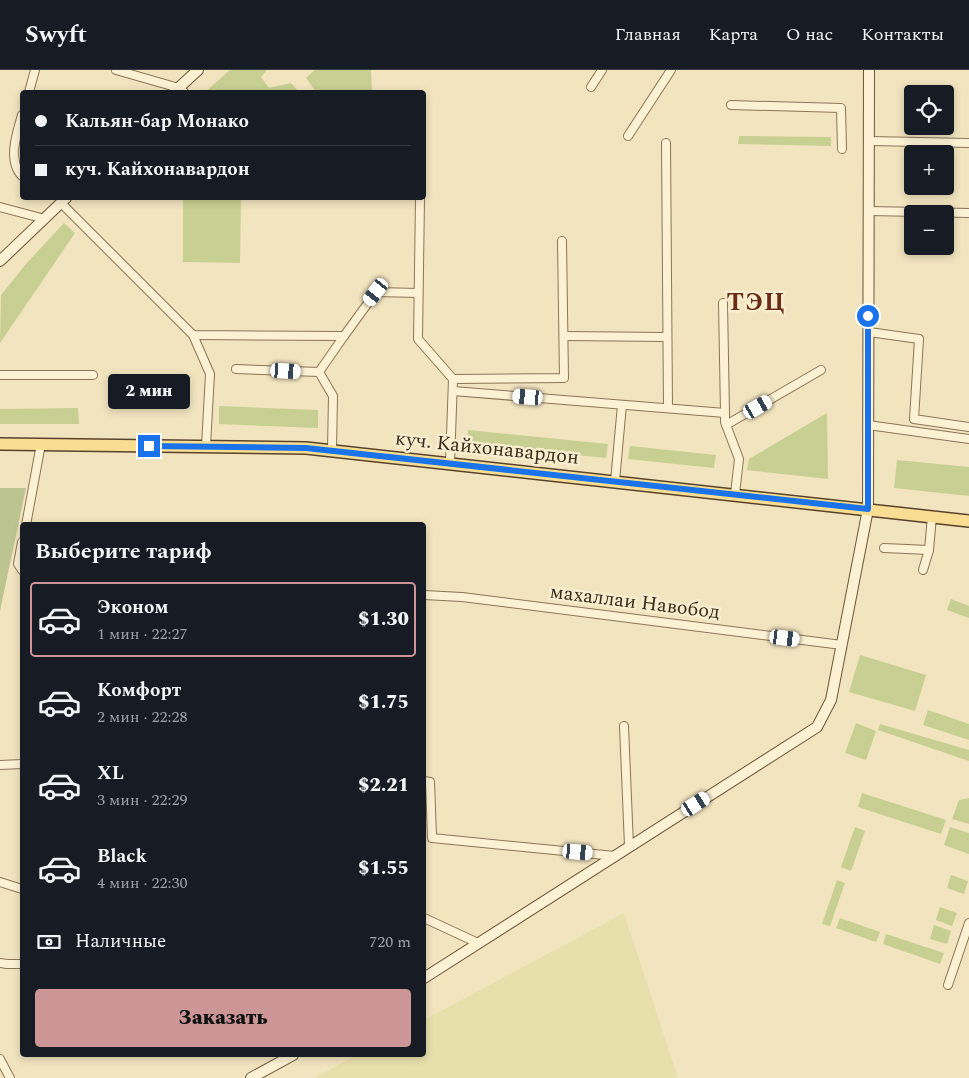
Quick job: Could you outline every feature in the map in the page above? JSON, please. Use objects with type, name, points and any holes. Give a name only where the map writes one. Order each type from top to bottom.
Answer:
[{"type":"main road","name":"куч. Кайхонавардон","points":[[0,444],[206,446],[332,450],[969,520]]},
{"type":"street","points":[[30,90],[35,70]]},
{"type":"street","points":[[116,70],[176,90]]},
{"type":"street","points":[[180,90],[198,70]]},
{"type":"street","points":[[591,87],[602,70]]},
{"type":"street","points":[[628,136],[672,70]]},
{"type":"street","points":[[426,977],[817,727],[831,700],[868,509],[869,70]]},
{"type":"street","points":[[731,105],[841,108],[842,149]]},
{"type":"street","points":[[20,122],[14,145],[20,174]]},
{"type":"street","points":[[869,141],[969,143]]},
{"type":"street","points":[[666,143],[668,408]]},
{"type":"street","points":[[0,261],[64,200],[193,335],[210,374],[206,446]]},
{"type":"street","points":[[420,200],[418,339],[453,379],[450,463]]},
{"type":"street","points":[[0,207],[45,219]]},
{"type":"street","points":[[868,211],[969,213]]},
{"type":"street","points":[[453,379],[564,378],[562,241]]},
{"type":"street","points":[[319,372],[376,292],[418,293]]},
{"type":"street","points":[[722,303],[726,425],[739,459],[735,494]]},
{"type":"street","points":[[868,332],[919,339],[914,419],[969,427]]},
{"type":"street","points":[[193,335],[344,336]]},
{"type":"street","points":[[564,336],[667,337]]},
{"type":"street","points":[[236,369],[319,372]]},
{"type":"street","points":[[726,425],[821,370]]},
{"type":"street","points":[[319,372],[333,396],[332,450]]},
{"type":"street","points":[[0,375],[93,375]]},
{"type":"street","points":[[453,391],[725,413]]},
{"type":"street","points":[[615,481],[622,405]]},
{"type":"street","points":[[868,425],[969,439]]},
{"type":"street","points":[[27,522],[41,444]]},
{"type":"street","points":[[923,570],[929,550],[932,516]]},
{"type":"street","points":[[884,548],[929,550]]},
{"type":"street","points":[[20,553],[18,564],[20,567]]},
{"type":"street","name":"махаллаи Навобод","points":[[426,595],[462,597],[842,645]]},
{"type":"street","points":[[624,726],[630,846]]},
{"type":"street","points":[[0,765],[20,764]]},
{"type":"street","points":[[426,781],[430,782],[432,838],[615,856]]},
{"type":"street","points":[[0,882],[20,888]]},
{"type":"street","points":[[426,919],[478,943]]},
{"type":"street","points":[[948,985],[969,922]]},
{"type":"street","points":[[0,963],[20,964]]},
{"type":"street","points":[[251,1078],[289,1057]]},
{"type":"street","points":[[0,1059],[10,1078]]},
{"type":"shaded area","points":[[624,913],[678,1078],[314,1078],[353,1057],[426,1057],[426,1019]]},
{"type":"green space","points":[[230,70],[267,70],[261,77],[269,88],[291,83],[297,90],[207,90]]},
{"type":"green space","points":[[315,70],[371,70],[372,90],[315,90],[306,78]]},
{"type":"green space","points":[[739,136],[831,137],[831,146],[738,144]]},
{"type":"green space","points":[[183,200],[241,200],[240,263],[183,262]]},
{"type":"green space","points":[[64,223],[75,233],[0,343],[1,295],[26,264]]},
{"type":"green space","points":[[219,406],[318,410],[318,428],[219,424]]},
{"type":"green space","points":[[78,408],[79,424],[0,424],[0,409]]},
{"type":"green space","points":[[827,413],[828,479],[747,470],[749,459]]},
{"type":"green space","points":[[468,430],[608,444],[606,458],[467,444]]},
{"type":"green space","points":[[630,446],[716,455],[714,468],[628,459]]},
{"type":"green space","points":[[897,460],[969,467],[969,496],[894,488]]},
{"type":"green space","points":[[0,488],[26,488],[0,611]]},
{"type":"green space","points":[[951,599],[969,606],[969,618],[947,610]]},
{"type":"green space","points":[[860,655],[926,675],[915,711],[849,692]]},
{"type":"green space","points":[[928,710],[969,724],[969,740],[923,725]]},
{"type":"green space","points":[[856,723],[876,731],[866,760],[845,753]]},
{"type":"green space","points":[[880,724],[969,750],[969,761],[878,730]]},
{"type":"green space","points":[[862,793],[946,820],[941,834],[858,807]]},
{"type":"green space","points":[[969,798],[969,824],[952,819],[959,800]]},
{"type":"green space","points":[[855,827],[865,831],[851,871],[841,867]]},
{"type":"green space","points":[[950,827],[969,833],[969,854],[944,845]]},
{"type":"green space","points":[[951,875],[968,881],[964,894],[947,888]]},
{"type":"green space","points":[[837,880],[845,883],[830,926],[822,924]]},
{"type":"green space","points":[[940,907],[957,913],[952,926],[936,920]]},
{"type":"green space","points":[[840,918],[880,932],[876,942],[836,928]]},
{"type":"green space","points":[[934,925],[951,931],[947,944],[930,939]]},
{"type":"green space","points":[[886,934],[944,953],[940,964],[883,944]]},
{"type":"district","name":"ТЭЦ","points":[[756,303]]},
{"type":"route","points":[[149,446],[306,448],[868,509],[868,316]]}]
